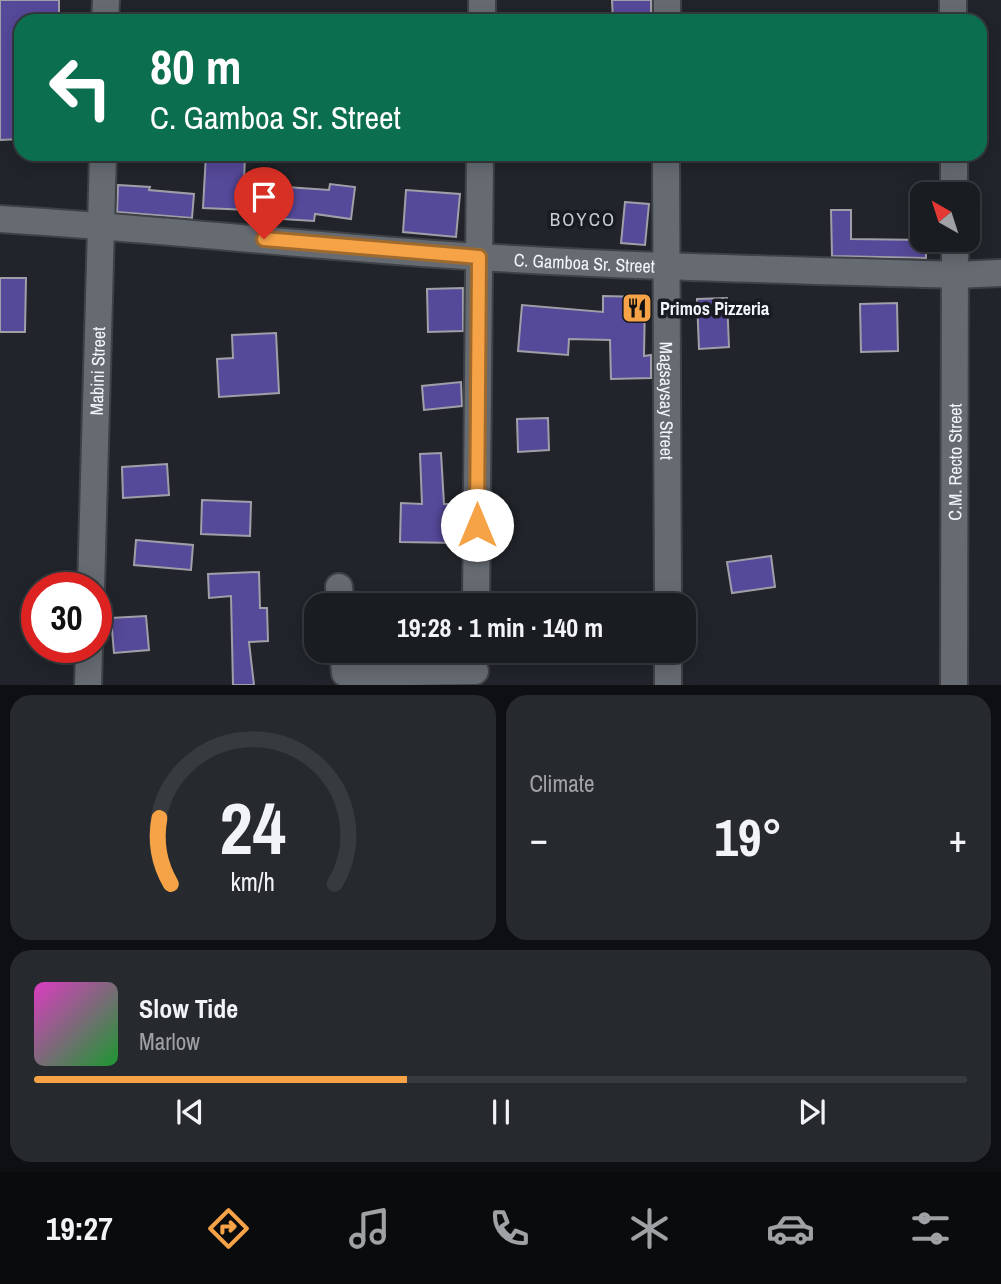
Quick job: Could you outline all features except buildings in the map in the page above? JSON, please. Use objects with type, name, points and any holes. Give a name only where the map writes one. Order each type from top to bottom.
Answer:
[{"type":"street","name":"Mabini Street","points":[[91,572],[103,161]]},
{"type":"street","points":[[476,593],[480,161]]},
{"type":"street","name":"Magsaysay Street","points":[[666,161],[668,593]]},
{"type":"street","points":[[954,161],[954,182]]},
{"type":"street","name":"C. Gamboa Sr. Street","points":[[0,219],[479,257],[665,267],[955,275],[1001,273]]},
{"type":"street","name":"C.M. Recto Street","points":[[954,685],[955,252]]},
{"type":"street","points":[[88,685],[89,663]]},
{"type":"street","points":[[344,663],[345,673],[475,669]]},
{"type":"street","points":[[668,663],[668,685]]},
{"type":"place","name":"Primos Pizzeria","points":[[637,308]]},
{"type":"district","name":"BOYCO","points":[[583,219]]},
{"type":"route","points":[[264,239],[479,257],[477,525]]}]
